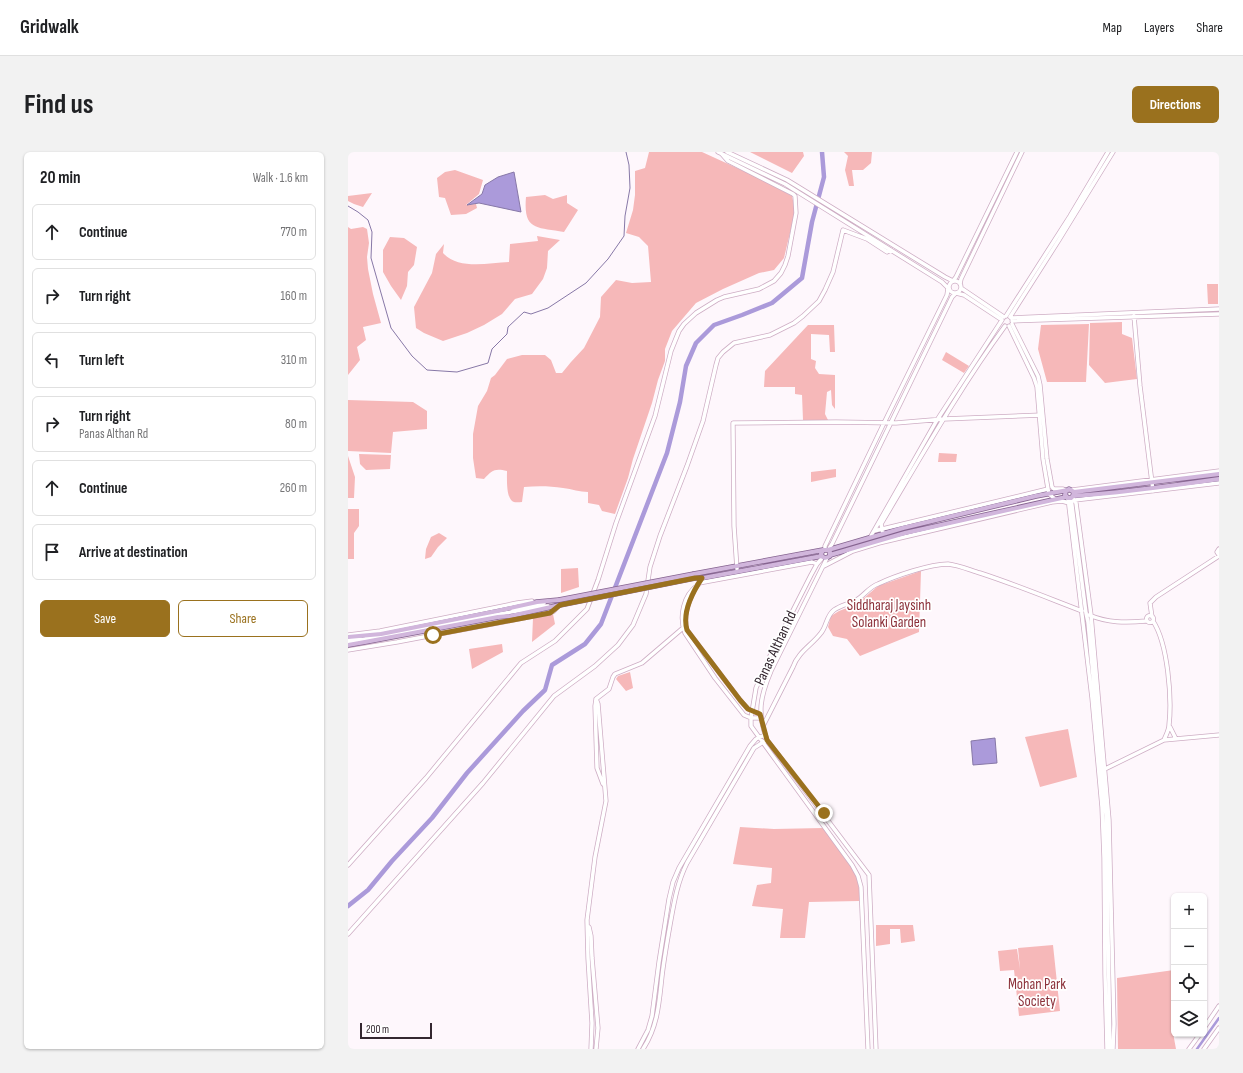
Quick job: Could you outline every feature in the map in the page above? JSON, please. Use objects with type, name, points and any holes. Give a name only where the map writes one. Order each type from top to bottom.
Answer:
[{"type":"main road","points":[[348,640],[365,642],[498,617],[511,616],[559,602],[694,576],[702,571],[736,566],[765,559],[825,550],[846,542],[871,536],[882,531],[1048,492],[1070,495],[1096,494],[1219,474]]},
{"type":"main road","points":[[1152,486],[1219,479]]},
{"type":"main road","points":[[694,576],[712,579],[737,572],[826,556],[1070,495]]},
{"type":"main road","points":[[825,550],[830,552],[826,556]]},
{"type":"main road","points":[[825,550],[821,554],[826,556]]},
{"type":"main road","points":[[348,640],[497,612],[537,602],[559,602]]},
{"type":"street","points":[[825,550],[884,422],[944,301],[949,284],[956,277],[1017,152]]},
{"type":"street","points":[[825,550],[832,544],[952,297],[960,286],[961,279],[1022,152]]},
{"type":"street","points":[[871,536],[937,420],[1008,321],[1108,152]]},
{"type":"street","points":[[874,531],[882,531],[881,524],[944,419],[983,356],[1008,321],[1113,152]]},
{"type":"street","points":[[720,153],[729,154],[785,184],[945,277],[953,281],[957,281],[960,286],[1008,321],[1038,376],[1040,384],[1043,459],[1048,492],[1055,499]]},
{"type":"street","points":[[348,865],[426,778],[521,663],[555,641],[588,607],[616,523],[655,416],[670,351],[682,328],[696,313],[717,300],[724,297],[754,291],[766,286],[777,277],[786,265],[796,214],[795,196],[728,161],[720,153]]},
{"type":"street","points":[[348,934],[483,783],[554,696],[595,666],[618,645],[633,625],[646,594],[651,564],[660,536],[703,421],[716,364],[720,355],[734,343],[770,335],[794,323],[804,316],[819,301],[833,272],[843,230],[874,243],[887,252],[891,250]]},
{"type":"street","points":[[873,236],[891,250],[942,282],[952,293],[964,295],[1008,321],[1219,309]]},
{"type":"street","points":[[1134,315],[1219,314]]},
{"type":"street","points":[[1134,315],[1140,386],[1152,486]]},
{"type":"street","points":[[737,572],[734,526],[733,423],[891,423],[1041,415]]},
{"type":"street","points":[[1041,415],[1052,487],[1054,489],[1063,489],[1070,495],[1090,615],[1111,848],[1114,1024],[1109,1049]]},
{"type":"street","points":[[1152,486],[1219,471]]},
{"type":"street","points":[[1070,495],[1152,486],[1219,483]]},
{"type":"street","points":[[1070,495],[1069,503],[1086,618],[1085,622],[1091,670],[1093,675],[1105,810],[1109,1049]]},
{"type":"street","points":[[1070,495],[1084,612],[1102,807],[1104,858],[1104,974],[1109,1049]]},
{"type":"street","points":[[991,515],[1052,502],[1062,501],[1069,503]]},
{"type":"street","points":[[824,566],[861,547]]},
{"type":"street","points":[[1176,739],[1170,726],[1169,678],[1164,650],[1158,628],[1152,619],[1150,603],[1219,556],[1217,552],[1219,549]]},
{"type":"street","name":"Panas Althan Rd","points":[[826,556],[817,564],[765,668],[755,691],[751,726],[848,858],[858,876],[861,887],[868,1049]]},
{"type":"street","name":"Panas Althan Rd","points":[[826,556],[824,566],[812,587],[771,671],[762,699],[760,714],[767,740],[869,875],[876,1049]]},
{"type":"street","points":[[761,718],[751,718],[744,715],[715,678],[685,633],[683,628],[683,617],[686,598],[692,588],[712,579],[812,562],[817,564]]},
{"type":"street","points":[[763,726],[796,660],[808,645],[822,632],[829,614],[835,609],[858,600],[876,584],[933,566],[948,564],[999,579],[1090,615],[1110,621],[1129,623],[1146,621],[1147,617],[1152,619]]},
{"type":"street","points":[[702,578],[688,607],[686,620],[687,630],[740,700],[748,709],[760,714]]},
{"type":"street","points":[[348,640],[372,638],[559,602]]},
{"type":"street","points":[[348,650],[550,613],[554,611],[559,602]]},
{"type":"street","points":[[592,1049],[587,920],[595,857],[606,801],[598,704],[596,699],[609,689],[613,677],[617,672],[642,662],[683,628]]},
{"type":"street","points":[[1164,740],[1170,726]]},
{"type":"street","points":[[638,1049],[648,1030],[652,1016],[671,889],[676,874],[750,746],[765,734]]},
{"type":"street","points":[[1105,769],[1164,740],[1219,735]]},
{"type":"street","points":[[643,1049],[653,1032],[657,1017],[668,934],[674,900],[680,878],[687,863],[754,748],[767,740]]},
{"type":"street","points":[[587,920],[591,936],[598,1028],[596,1049]]},
{"type":"street","points":[[1207,1024],[1219,1006]]},
{"type":"street","points":[[1204,1049],[1219,1028]]},
{"type":"street","points":[[1189,1049],[1198,1037]]},
{"type":"green space","points":[[649,152],[702,152],[761,179],[792,196],[794,217],[784,258],[774,270],[759,273],[696,303],[672,331],[665,349],[665,361],[652,403],[615,514],[602,511],[599,505],[588,503],[588,492],[558,487],[524,487],[522,502],[513,502],[510,499],[508,491],[507,471],[497,470],[489,474],[484,479],[476,478],[473,458],[473,434],[478,406],[487,391],[491,378],[507,359],[522,355],[545,355],[551,360],[556,373],[562,373],[584,348],[600,317],[601,297],[616,280],[632,283],[651,282],[648,246],[639,237],[626,233],[633,210],[635,195],[635,171],[645,168]]},
{"type":"green space","points":[[750,152],[803,152],[804,156],[792,173]]},
{"type":"green space","points":[[844,152],[872,152],[871,163],[863,170],[852,170],[854,186],[849,186],[845,170],[848,156]]},
{"type":"green space","points":[[455,170],[483,180],[479,194],[466,205],[476,204],[477,208],[466,214],[451,215],[445,198],[439,197],[437,178],[445,172]]},
{"type":"green space","points":[[372,193],[363,207],[348,201],[348,196]]},
{"type":"green space","points":[[545,195],[553,199],[567,195],[567,203],[578,210],[564,232],[539,228],[530,222],[527,216],[526,197]]},
{"type":"green space","points":[[348,227],[351,229],[363,227],[367,229],[369,243],[367,257],[368,269],[381,323],[363,327],[366,340],[357,347],[360,360],[348,375]]},
{"type":"green space","points":[[537,236],[560,240],[548,251],[547,268],[543,279],[532,294],[515,299],[502,314],[484,325],[467,333],[443,341],[416,328],[414,307],[432,273],[436,254],[444,244],[443,253],[457,262],[465,264],[483,264],[509,262],[510,244],[538,241]]},
{"type":"green space","points":[[390,237],[404,238],[417,247],[414,265],[408,272],[407,286],[401,300],[383,272],[383,250]]},
{"type":"green space","points":[[1207,284],[1218,284],[1218,304],[1208,304]]},
{"type":"green space","points":[[1122,322],[1122,334],[1132,338],[1137,379],[1105,383],[1089,365],[1090,323]]},
{"type":"green space","points":[[1089,324],[1086,382],[1047,382],[1038,349],[1041,325]]},
{"type":"green space","points":[[808,325],[834,325],[835,352],[830,352],[829,335],[811,334],[811,359],[816,361],[815,368],[819,374],[835,375],[835,409],[832,405],[831,390],[827,392],[825,414],[828,420],[803,420],[802,395],[795,394],[795,387],[764,387],[765,371]]},
{"type":"green space","points":[[946,352],[969,366],[964,373],[942,360]]},
{"type":"green space","points":[[348,400],[413,402],[427,411],[427,429],[393,432],[391,453],[348,451]]},
{"type":"green space","points":[[939,453],[957,454],[956,462],[938,462]]},
{"type":"green space","points":[[359,454],[391,455],[390,469],[366,470],[360,464]]},
{"type":"green space","points":[[348,456],[355,477],[354,498],[348,498]]},
{"type":"green space","points":[[836,469],[836,477],[811,482],[811,472]]},
{"type":"green space","points":[[348,509],[359,509],[359,526],[354,533],[354,559],[348,559]]},
{"type":"green space","points":[[439,533],[447,538],[431,557],[425,559],[426,549],[431,537]]},
{"type":"green space","points":[[578,568],[579,587],[561,593],[561,569]]},
{"type":"green space","name":"Siddharaj Jaysinh Solanki Garden","points":[[921,571],[919,632],[860,656],[847,639],[833,636],[828,627],[831,616],[857,604],[878,586]]},
{"type":"green space","points":[[553,614],[555,624],[532,642],[533,618]]},
{"type":"green space","points":[[502,644],[503,652],[472,669],[469,649]]},
{"type":"green space","points":[[630,672],[633,688],[626,691],[616,679],[618,676]]},
{"type":"green space","points":[[1068,729],[1077,777],[1040,787],[1025,737]]},
{"type":"green space","points":[[740,827],[774,829],[823,828],[856,874],[859,888],[859,901],[809,902],[805,938],[780,938],[783,909],[752,906],[757,885],[771,883],[772,868],[733,864]]},
{"type":"green space","points":[[876,925],[913,925],[915,941],[901,943],[900,929],[890,929],[890,944],[876,946]]},
{"type":"green space","name":"Mohan Park Society","points":[[1053,945],[1060,1011],[1019,1016],[1014,970],[1000,971],[998,951],[1017,949],[1020,969],[1018,948]]},
{"type":"green space","points":[[1171,970],[1171,1037],[1174,1037],[1176,1049],[1118,1049],[1117,978]]},
{"type":"shaded area","points":[[514,172],[521,212],[479,203],[467,205],[482,194],[485,185],[498,177]]},
{"type":"shaded area","points":[[995,738],[997,763],[973,765],[971,741]]},
{"type":"waterway","points":[[348,206],[368,220],[372,232],[371,258],[391,328],[412,356],[427,370],[457,372],[488,363],[492,349],[507,334],[508,327],[524,312],[531,314],[548,308],[586,283],[608,259],[624,236],[625,216],[630,188],[629,165],[626,152]]},
{"type":"waterway","points":[[348,906],[368,890],[392,861],[432,818],[467,773],[523,711],[545,690],[552,665],[585,644],[601,624],[667,453],[680,402],[686,366],[696,343],[714,325],[772,303],[802,278],[812,222],[824,177],[822,152]]},
{"type":"waterway","points":[[1197,1049],[1219,1018]]},
{"type":"route","points":[[433,635],[550,613],[559,605],[695,578],[702,578],[690,600],[688,607],[686,620],[688,633],[740,700],[748,709],[760,714],[767,740],[824,813]]}]
